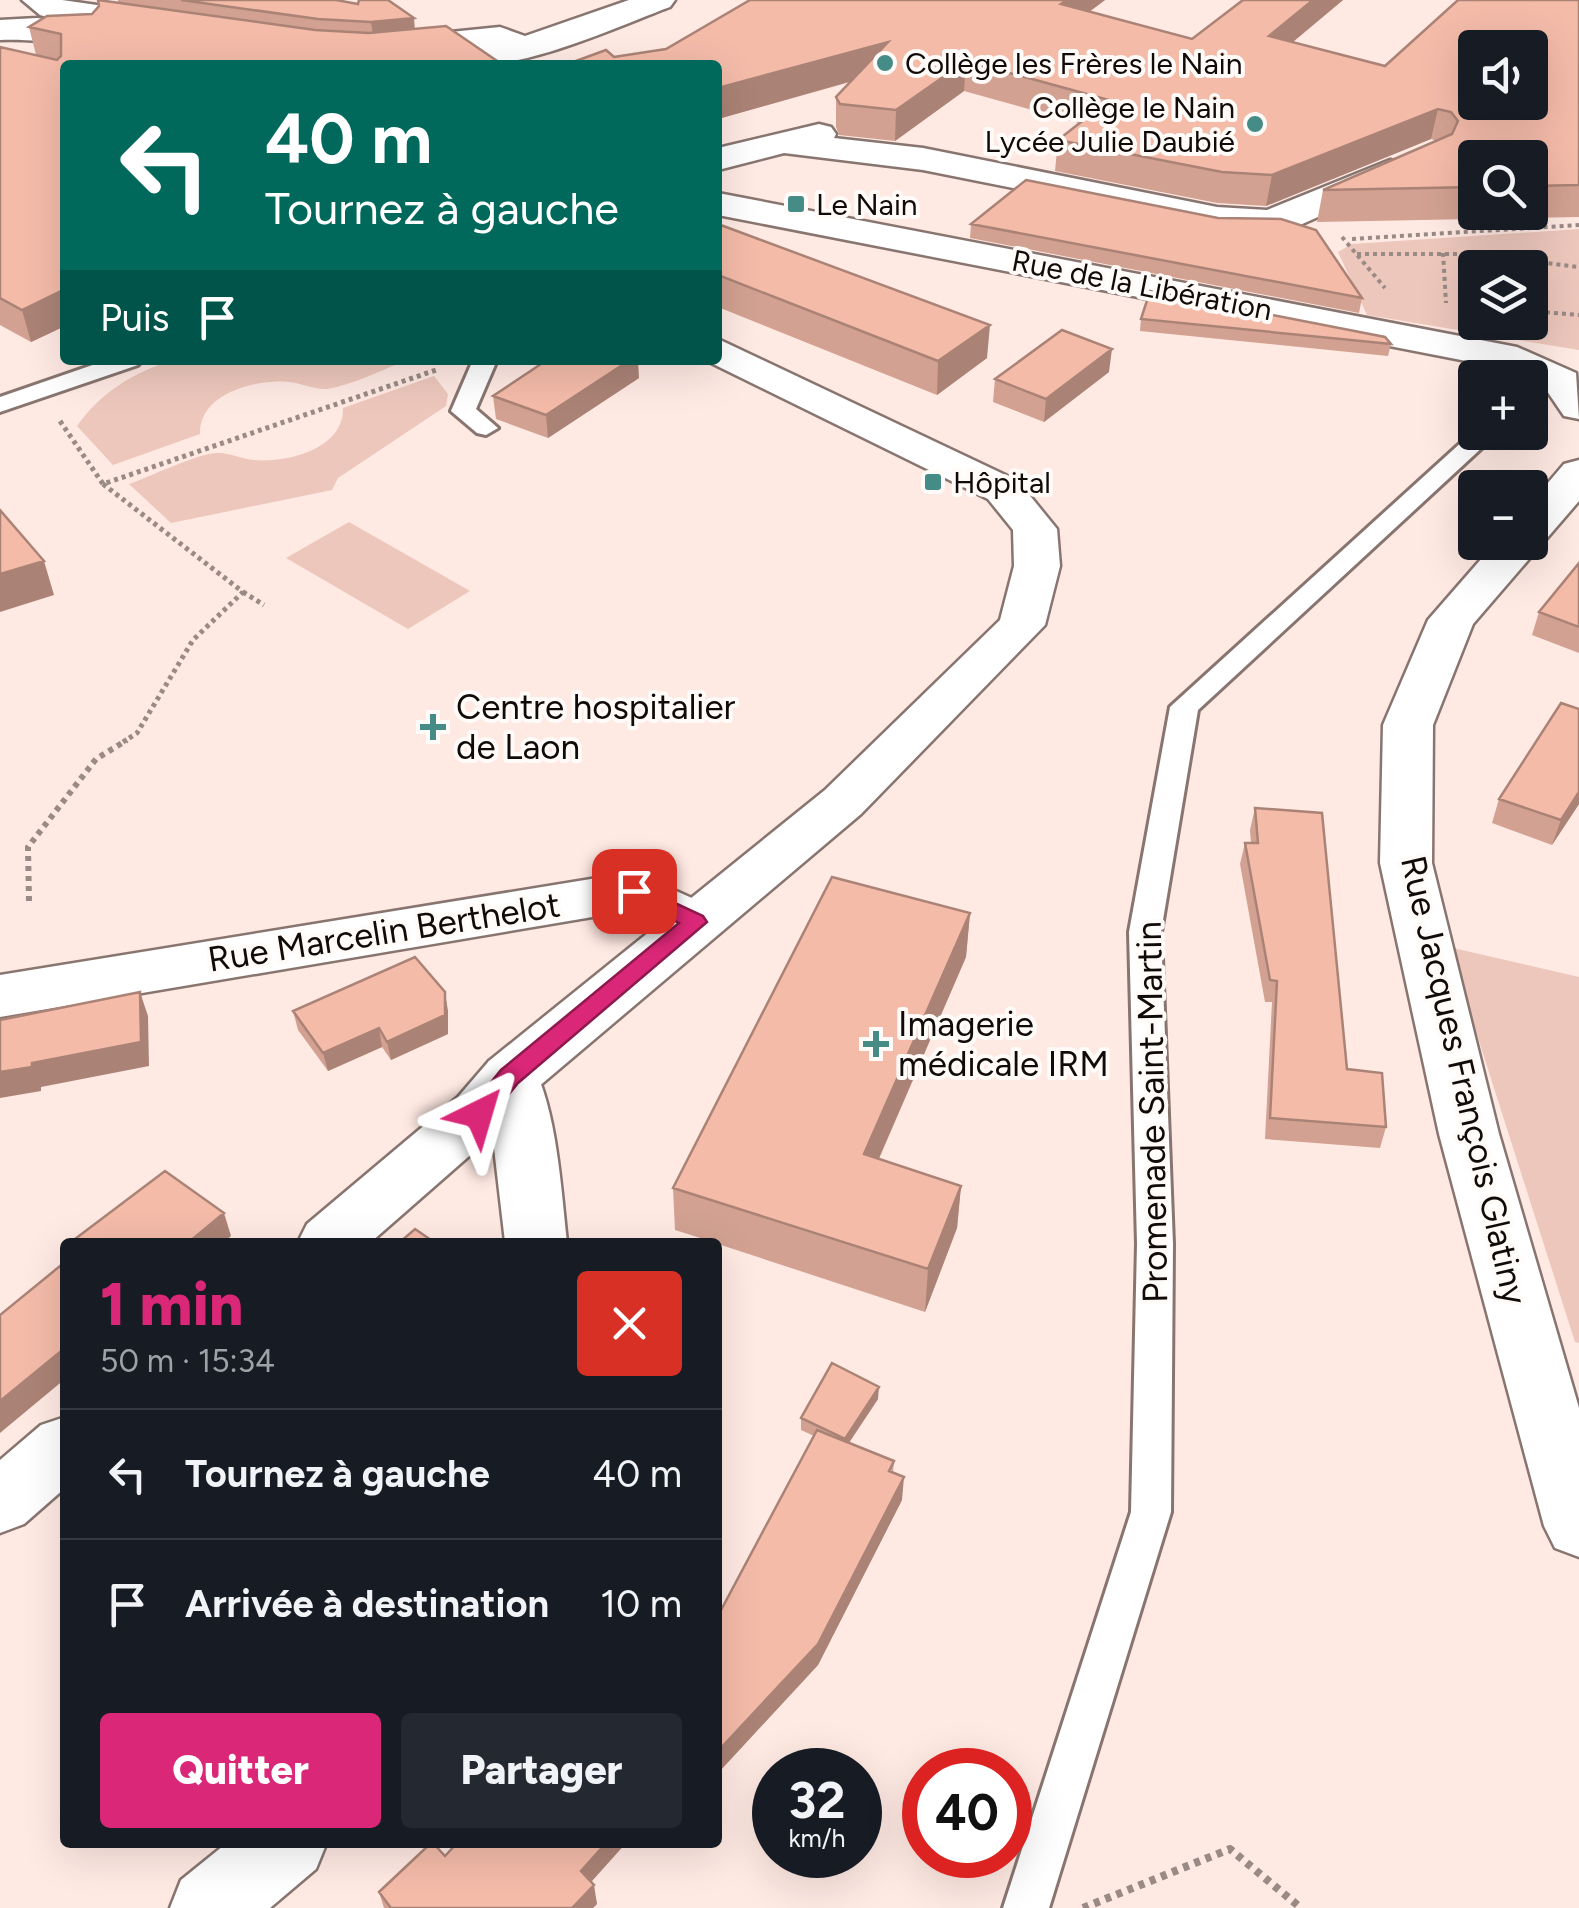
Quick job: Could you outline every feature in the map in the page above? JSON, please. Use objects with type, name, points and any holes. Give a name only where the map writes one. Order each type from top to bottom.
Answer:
[{"type":"street","points":[[0,30],[37,28],[193,38],[52,8],[38,0]]},
{"type":"street","points":[[453,60],[524,48],[660,0]]},
{"type":"street","points":[[356,48],[500,37],[524,48]]},
{"type":"street","points":[[722,158],[786,142],[923,159],[1217,218],[1267,221],[1287,217],[1430,154]]},
{"type":"street","name":"Rue de la Libération","points":[[722,205],[1393,332],[1502,356],[1560,387]]},
{"type":"street","points":[[335,1238],[479,1114],[510,1077],[843,802],[1022,625],[1037,566],[1035,529],[1002,490],[722,353]]},
{"type":"street","points":[[1548,511],[1579,472]]},
{"type":"street","name":"Rue Jacques François Glatiny","points":[[1505,560],[1451,620],[1408,725],[1406,864],[1470,1134],[1579,1526]]},
{"type":"street","name":"Rue Marcelin Berthelot","points":[[0,996],[634,891],[696,922]]},
{"type":"street","points":[[510,1077],[518,1105],[535,1238]]},
{"type":"street","points":[[0,1502],[60,1450]]},
{"type":"street","points":[[209,1908],[281,1848]]},
{"type":"lane","points":[[0,405],[115,365]]},
{"type":"lane","points":[[483,365],[462,410],[486,428]]},
{"type":"lane","name":"Promenade Saint-Martin","points":[[1026,1908],[1151,1512],[1156,1244],[1145,932],[1184,707],[1467,450]]},
{"type":"path","points":[[1391,294],[1346,239],[1579,225]]},
{"type":"path","points":[[1442,253],[1446,305]]},
{"type":"path","points":[[1357,254],[1528,258],[1579,267]]},
{"type":"path","points":[[1548,312],[1579,315]]},
{"type":"path","points":[[102,484],[447,366]]},
{"type":"path","points":[[39,391],[102,484],[218,577],[264,605]]},
{"type":"path","points":[[29,900],[28,846],[96,759],[137,733],[194,640],[244,592]]},
{"type":"path","points":[[1082,1908],[1230,1849],[1301,1908]]},
{"type":"shaded area","points":[[1579,229],[1579,350],[1518,340],[1548,340],[1548,250],[1458,250],[1458,330],[1367,315],[1338,252],[1352,244]]},
{"type":"shaded area","points":[[159,365],[395,365],[327,389],[275,382],[231,391],[209,408],[200,434],[113,465],[77,426],[97,403]]},
{"type":"shaded area","points":[[434,376],[448,394],[446,406],[338,478],[332,490],[171,523],[129,484],[209,454],[268,460],[297,456],[334,434],[343,408]]},
{"type":"shaded area","points":[[349,522],[470,591],[408,629],[286,558]]},
{"type":"shaded area","points":[[1449,947],[1579,977],[1579,1343],[1575,1342]]},
{"type":"building","points":[[98,0],[315,30],[369,33],[446,26],[496,60],[60,60],[60,291],[22,310],[0,298],[0,47],[57,60],[61,56],[61,34],[29,27],[47,16],[92,14],[99,6]]},
{"type":"building","points":[[181,0],[336,0],[358,4],[359,0],[388,0],[414,18],[371,22],[318,19]]},
{"type":"building","name":"Collège le Nain Lycée Julie Daubié","points":[[750,0],[1067,0],[1061,4],[1192,39],[1243,0],[1313,0],[1269,36],[1385,66],[1458,0],[1579,0],[1579,185],[1548,186],[1548,140],[1458,140],[1458,187],[1323,190],[1452,134],[1458,121],[1451,112],[1438,109],[1272,175],[1222,172],[1058,140],[1109,100],[966,61],[896,110],[840,104],[836,97],[888,42],[722,87],[722,60],[579,60],[606,50],[614,57],[666,49]]},
{"type":"building","points":[[1026,180],[1218,218],[1281,219],[1316,230],[1362,298],[971,224]]},
{"type":"building","points":[[722,225],[990,325],[938,361],[722,277]]},
{"type":"building","points":[[1150,291],[1385,337],[1391,344],[1141,319]]},
{"type":"building","points":[[1062,330],[1112,349],[1046,399],[995,379]]},
{"type":"building","points":[[540,365],[622,365],[546,415],[493,396]]},
{"type":"building","points":[[0,510],[44,561],[0,574]]},
{"type":"building","points":[[1579,563],[1579,627],[1539,612]]},
{"type":"building","points":[[1561,703],[1579,709],[1579,792],[1561,820],[1499,799]]},
{"type":"building","points":[[1255,808],[1322,813],[1347,1069],[1382,1073],[1386,1127],[1270,1118],[1277,981],[1270,980],[1245,843],[1258,843]]},
{"type":"building","points":[[832,877],[970,913],[864,1154],[961,1186],[928,1269],[673,1188]]},
{"type":"building","points":[[415,957],[445,992],[445,1015],[387,1042],[379,1028],[323,1053],[293,1011]]},
{"type":"building","points":[[140,992],[141,1042],[0,1072],[0,1020]]},
{"type":"building","points":[[165,1171],[224,1213],[194,1238],[76,1238]]},
{"type":"building","points":[[415,1229],[428,1238],[405,1238]]},
{"type":"building","points":[[60,1266],[60,1352],[0,1401],[0,1315]]},
{"type":"building","points":[[832,1363],[879,1387],[845,1439],[801,1418]]},
{"type":"building","points":[[817,1430],[894,1461],[889,1471],[904,1477],[818,1644],[722,1747],[722,1608]]},
{"type":"building","points":[[426,1848],[438,1848],[445,1856],[452,1848],[602,1848],[581,1871],[594,1885],[572,1908],[391,1908],[379,1892]]},
{"type":"place","name":"Collège les Frères le Nain","points":[[885,63]]},
{"type":"place","name":"Collège le Nain Lycée Julie Daubié","points":[[1255,124]]},
{"type":"place","name":"Le Nain","points":[[796,204]]},
{"type":"place","name":"Hôpital","points":[[933,482]]},
{"type":"place","name":"Centre hospitalier de Laon","points":[[433,727]]},
{"type":"place","name":"Imagerie médicale IRM","points":[[876,1044]]},
{"type":"route","points":[[479,1114],[510,1077],[696,922],[634,891]]}]
